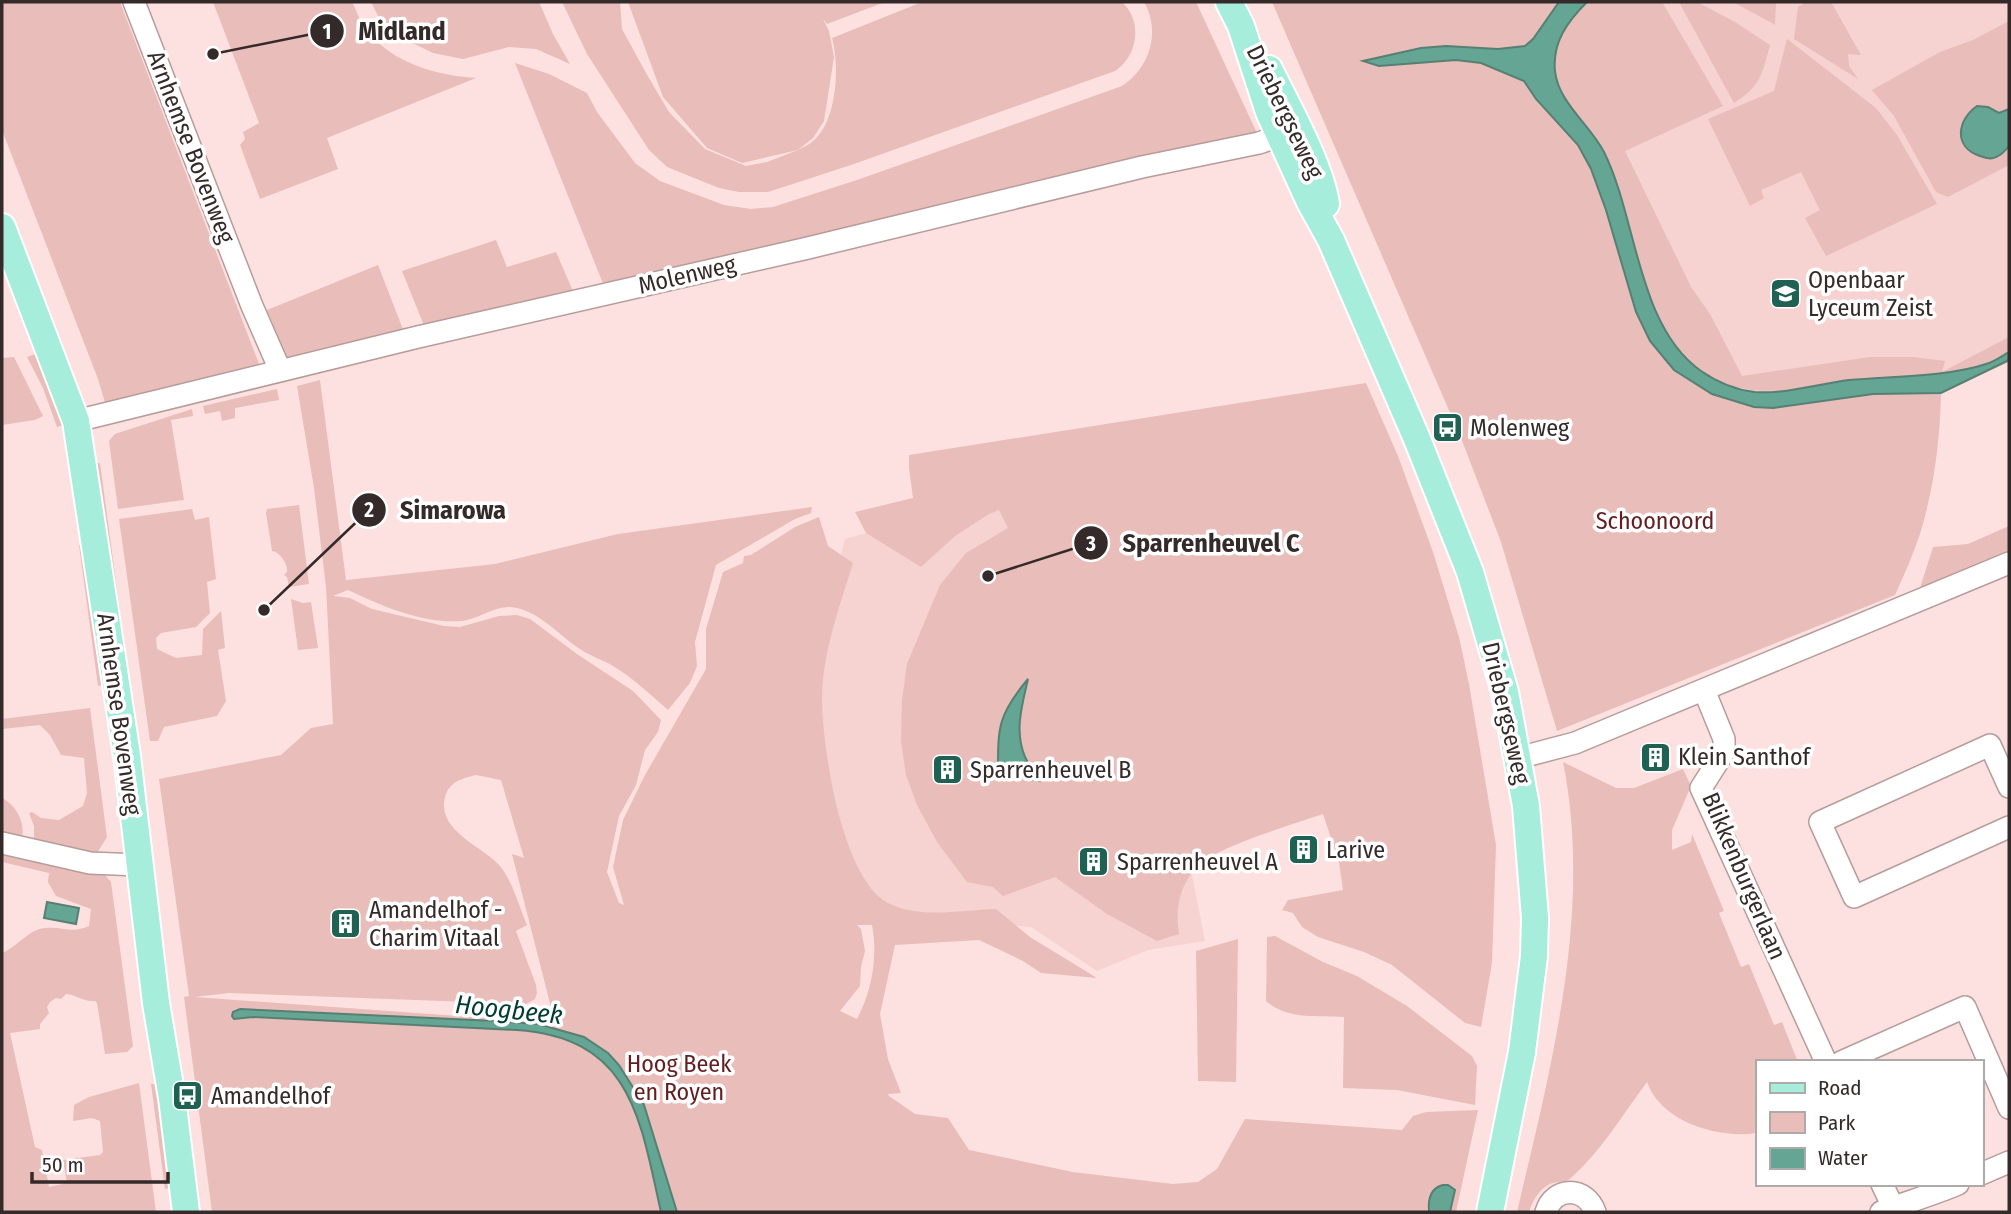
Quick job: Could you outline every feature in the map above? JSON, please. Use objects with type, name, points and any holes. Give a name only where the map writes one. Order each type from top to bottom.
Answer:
[{"type":"main road","name":"Driebergseweg","points":[[1229,2],[1241,26],[1267,65],[1289,132],[1324,191],[1331,240],[1417,439],[1470,572],[1505,692],[1527,818],[1535,918],[1534,956],[1522,1052],[1490,1212]]},
{"type":"main road","name":"Arnhemse Bovenweg","points":[[2,227],[76,421],[127,756],[186,1212]]},
{"type":"street","name":"Arnhemse Bovenweg","points":[[134,2],[252,306],[280,370]]},
{"type":"street","name":"Molenweg","points":[[76,421],[280,370],[808,248],[1142,167],[1259,143],[1289,132]]},
{"type":"street","points":[[1518,758],[1575,743],[2009,563]]},
{"type":"street","name":"Blikkenburgerlaan","points":[[1704,690],[1721,731],[1724,752],[1701,788],[1825,1060]]},
{"type":"street","points":[[2008,784],[1990,745],[1820,822],[1854,897],[2009,827]]},
{"type":"street","points":[[2,843],[90,863],[139,865]]},
{"type":"street","points":[[1846,1060],[1965,1007],[2009,1108]]},
{"type":"street","points":[[1983,1173],[2009,1162]]},
{"type":"street","points":[[1882,1186],[1887,1210],[1922,1200],[1954,1186]]},
{"type":"street","points":[[1546,1212],[1554,1198],[1569,1191],[1585,1196],[1595,1212]]},
{"type":"shaded area","points":[[1577,2],[2009,2],[2009,345],[1957,379],[1769,400],[1701,381],[1549,37]]},
{"type":"shaded area","points":[[1111,465],[1205,941],[1148,950],[1097,971],[1031,927],[896,916],[860,883],[827,803],[814,657],[845,539]]},
{"type":"green space","points":[[2,2],[120,2],[261,369],[107,409],[98,379],[2,130]]},
{"type":"green space","points":[[213,2],[352,2],[365,28],[378,42],[403,60],[431,71],[476,78],[327,138],[338,169],[260,199],[240,145],[245,139],[243,132],[259,123]]},
{"type":"green space","points":[[371,2],[539,2],[570,64],[536,49],[509,47],[463,59],[433,53],[400,37],[379,18]]},
{"type":"green space","points":[[562,2],[620,2],[622,29],[669,112],[705,149],[746,166],[767,162],[798,150],[821,132],[832,107],[836,78],[832,38],[922,2],[1122,2],[1133,19],[1135,38],[1129,57],[1115,71],[768,192],[739,192],[719,188],[667,167],[649,150],[587,54]]},
{"type":"green space","points":[[628,2],[885,2],[827,24],[823,19],[829,31],[834,57],[824,121],[813,138],[798,150],[742,163],[707,148],[663,97]]},
{"type":"green space","points":[[1144,2],[1196,2],[1257,133],[606,291],[515,63],[549,74],[587,93],[597,112],[635,163],[660,181],[724,205],[751,209],[773,207],[1122,86],[1140,69],[1150,48],[1152,25]]},
{"type":"green space","name":"Schoonoord","points":[[1272,2],[1577,2],[1535,82],[1594,160],[1655,329],[1701,381],[1769,400],[1846,381],[1791,390],[1737,387],[1702,372],[1682,353],[1665,329],[1652,301],[1615,178],[1604,152],[1569,103],[1555,71],[1559,41],[1587,2],[1662,2],[1723,106],[1625,151],[1691,287],[1710,314],[1742,376],[1870,357],[1913,357],[1945,361],[1942,372],[2009,337],[2009,352],[1953,382],[2009,362],[1941,393],[1933,482],[1917,542],[1895,595],[1557,731],[1501,542],[1461,438]]},
{"type":"green space","points":[[1679,2],[1697,2],[1770,45],[1755,85],[1734,103]]},
{"type":"green space","points":[[1733,2],[1776,2],[1775,25],[1772,23]]},
{"type":"green space","points":[[1806,2],[1831,2],[1861,55],[1848,54],[1849,66],[1858,79],[1794,39],[1798,7]]},
{"type":"green space","points":[[2009,21],[2009,109],[1999,113],[1988,107],[1996,158],[2009,146],[2009,165],[1948,197],[1936,192],[1894,116],[1872,90],[1940,52],[1973,40]]},
{"type":"green space","points":[[1787,39],[1876,108],[1897,135],[1937,204],[1826,256],[1805,218],[1820,210],[1801,172],[1761,190],[1764,198],[1750,206],[1708,119],[1774,91]]},
{"type":"green space","points":[[496,240],[507,267],[556,252],[576,298],[427,333],[402,271]]},
{"type":"green space","points":[[378,265],[406,337],[288,363],[267,310]]},
{"type":"green space","points":[[38,353],[61,417],[63,425],[57,427],[43,388],[27,357]]},
{"type":"green space","points":[[14,357],[43,416],[35,420],[2,425],[2,358]]},
{"type":"green space","name":"Hoog Beek en Royen","points":[[320,380],[346,580],[495,564],[618,534],[812,507],[811,513],[795,519],[716,565],[695,642],[697,666],[690,683],[668,710],[620,671],[573,644],[543,620],[526,611],[509,607],[496,609],[469,620],[432,620],[403,613],[348,590],[333,596],[350,598],[372,609],[444,626],[460,627],[499,616],[517,615],[530,619],[633,691],[661,720],[658,732],[645,750],[636,785],[619,816],[607,872],[619,903],[624,905],[613,867],[623,820],[645,775],[706,669],[706,629],[723,572],[743,563],[744,556],[751,555],[795,527],[819,517],[828,546],[853,563],[828,647],[822,698],[831,779],[847,842],[859,869],[873,891],[902,909],[956,912],[996,909],[1030,937],[1097,978],[1041,973],[1023,961],[979,940],[895,945],[880,1014],[888,1059],[901,1093],[888,1094],[889,1096],[915,1114],[948,1118],[969,1150],[1073,1172],[1173,1184],[1198,1182],[1217,1169],[1245,1119],[1402,1130],[1413,1116],[1426,1112],[1478,1110],[1456,1212],[212,1212],[184,997],[189,996],[159,779],[281,755],[311,728],[333,724],[326,587],[314,488],[297,386]],"holes":[[[476,775],[501,780],[524,858],[512,854],[555,1023],[195,997],[229,993],[526,1004],[535,999],[536,985],[516,931],[527,925],[509,879],[493,859],[453,828],[444,807],[446,794],[451,786]],[[857,925],[872,925],[874,937],[870,985],[857,1019],[840,1011],[860,986],[865,951],[861,929]]]},
{"type":"green space","points":[[1366,383],[1398,456],[1433,552],[1459,637],[1469,684],[1496,845],[1492,963],[1481,1027],[1465,1023],[1392,965],[1364,952],[1318,937],[1302,927],[1293,913],[1282,910],[1288,900],[1343,890],[1339,862],[1323,814],[1255,837],[1205,860],[1190,875],[1182,891],[1178,907],[1179,934],[1157,941],[1107,914],[1055,877],[1003,896],[993,887],[967,882],[937,842],[917,805],[906,775],[901,741],[902,700],[907,664],[940,585],[966,553],[1008,528],[999,510],[989,514],[955,536],[921,567],[866,533],[855,512],[913,498],[909,455]],"holes":[[[1027,681],[1020,719],[1020,738],[1025,757],[1039,781],[998,774]]]},
{"type":"green space","points":[[277,389],[279,400],[235,408],[235,418],[222,421],[220,411],[205,414],[203,406]]},
{"type":"green space","points":[[192,409],[193,416],[171,420],[184,500],[118,509],[109,441],[115,434]]},
{"type":"green space","points":[[100,463],[138,746],[90,465]]},
{"type":"green space","points":[[299,505],[309,584],[289,587],[284,575],[287,572],[285,562],[272,551],[266,513],[267,509]]},
{"type":"green space","points":[[192,509],[195,520],[209,517],[216,579],[207,582],[210,613],[196,627],[161,633],[156,638],[157,649],[176,658],[202,655],[203,629],[221,611],[225,648],[218,650],[226,701],[217,716],[164,727],[158,741],[150,741],[119,519]]},
{"type":"green space","points":[[2009,526],[2009,552],[1920,588],[1933,547],[1968,544]]},
{"type":"green space","points":[[84,544],[103,685],[98,686],[79,545]]},
{"type":"green space","points":[[291,599],[303,603],[311,602],[318,648],[298,650]]},
{"type":"green space","points":[[90,708],[107,837],[97,853],[34,841],[34,826],[29,813],[41,818],[59,820],[83,806],[87,793],[84,758],[61,755],[50,735],[40,725],[2,729],[2,719]]},
{"type":"green space","points":[[1563,762],[1616,788],[1634,788],[1683,769],[1691,786],[1672,830],[1672,850],[1691,842],[1692,834],[1724,911],[1719,913],[1741,967],[1749,964],[1774,1025],[1782,1022],[1797,1060],[1756,1060],[1756,1133],[1725,1133],[1693,1125],[1665,1108],[1654,1096],[1647,1082],[1603,1144],[1569,1180],[1542,1189],[1529,1212],[1517,1212],[1543,1101],[1564,988],[1571,932],[1571,818]]},
{"type":"green space","points":[[2,798],[18,814],[22,837],[2,833]]},
{"type":"green space","points":[[2,849],[98,867],[111,882],[133,1046],[127,1052],[105,1054],[97,1003],[66,994],[61,999],[56,998],[50,1002],[47,1007],[49,1013],[40,1024],[40,1029],[10,1033],[35,1147],[42,1150],[49,1187],[67,1183],[63,1160],[100,1155],[103,1152],[100,1121],[92,1118],[73,1121],[74,1105],[89,1097],[139,1083],[156,1212],[2,1212],[2,953],[39,929],[72,930],[89,926],[91,909],[56,896],[48,882],[49,873],[2,862]]},
{"type":"green space","points":[[1275,936],[1323,962],[1357,976],[1407,1006],[1472,1056],[1477,1066],[1475,1105],[1397,1090],[1343,1088],[1344,1017],[1293,1014],[1266,1001],[1267,937]]},
{"type":"green space","points":[[1238,939],[1236,1082],[1198,1081],[1196,951]]},
{"type":"green space","points":[[151,1084],[158,1084],[170,1188],[165,1189]]},
{"type":"water","points":[[1559,2],[1587,2],[1559,41],[1555,60],[1557,82],[1568,103],[1604,152],[1615,179],[1651,299],[1663,327],[1680,351],[1701,371],[1734,387],[1767,392],[1849,380],[1954,371],[1989,363],[2009,352],[2009,360],[1941,393],[1873,394],[1773,408],[1754,407],[1712,394],[1674,370],[1650,341],[1636,312],[1591,169],[1578,145],[1536,99],[1524,81],[1481,63],[1456,60],[1379,66],[1363,61],[1421,48],[1446,46],[1498,49],[1525,46]]},
{"type":"water","points":[[1977,106],[1988,107],[1999,113],[2009,109],[2009,146],[1994,158],[1971,152],[1962,140],[1965,118]]},
{"type":"water","points":[[1028,679],[1020,718],[1020,738],[1025,757],[1039,781],[998,774],[1001,723],[1010,703]]},
{"type":"water","points":[[47,902],[79,908],[76,924],[44,918]]},
{"type":"water","points":[[240,1009],[538,1024],[584,1037],[608,1053],[619,1065],[644,1105],[677,1212],[661,1212],[646,1145],[637,1116],[624,1089],[608,1067],[585,1049],[555,1036],[517,1030],[253,1017],[234,1019],[233,1012]]},
{"type":"water","points":[[1443,1185],[1455,1190],[1450,1212],[1429,1212],[1431,1196],[1435,1189]]},
{"type":"place","name":"Midland","points":[[213,54]]},
{"type":"place","name":"Openbaar Lyceum Zeist","points":[[1785,294]]},
{"type":"place","name":"Molenweg","points":[[1447,428]]},
{"type":"place","name":"Sparrenheuvel C","points":[[988,576]]},
{"type":"place","name":"Simarowa","points":[[264,610]]},
{"type":"place","name":"Klein Santhof","points":[[1655,757]]},
{"type":"place","name":"Sparrenheuvel B","points":[[947,770]]},
{"type":"place","name":"Larive","points":[[1303,850]]},
{"type":"place","name":"Sparrenheuvel A","points":[[1094,862]]},
{"type":"place","name":"Amandelhof - Charim Vitaal","points":[[346,924]]},
{"type":"place","name":"Amandelhof","points":[[188,1096]]},
{"type":"water label","name":"Hoogbeek","points":[[509,1010]]}]
